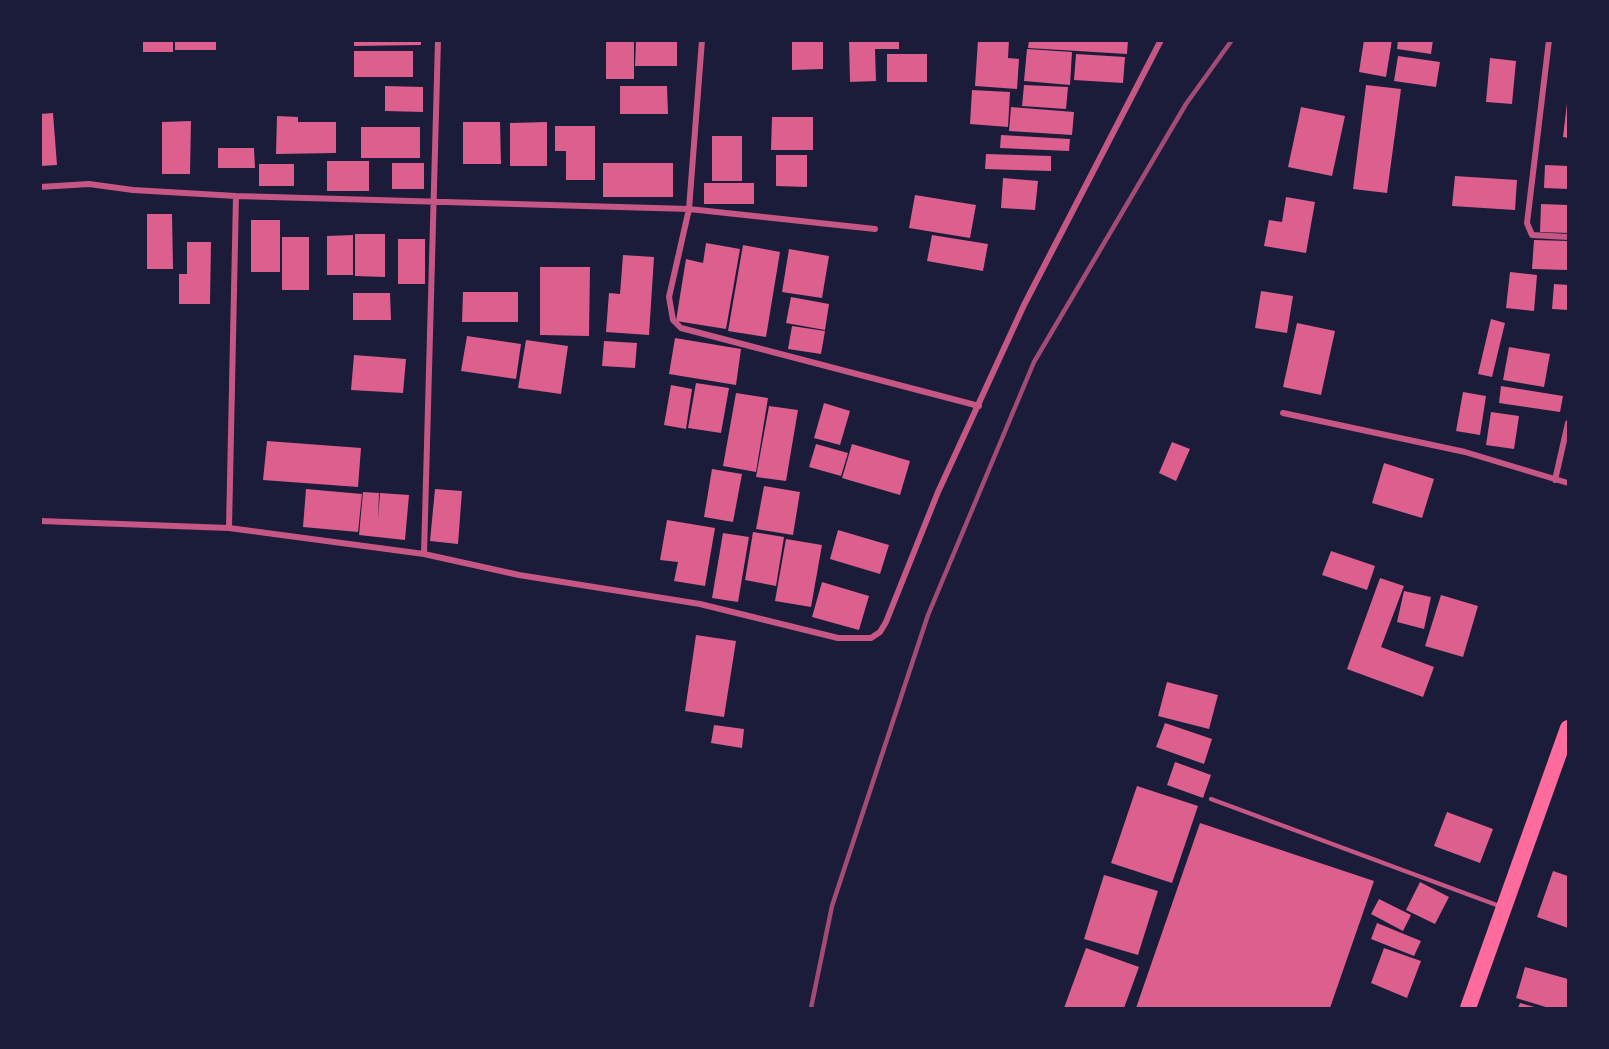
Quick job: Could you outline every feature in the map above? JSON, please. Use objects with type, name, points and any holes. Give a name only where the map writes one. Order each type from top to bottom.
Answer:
[{"type":"highway","points":[[1468,1008],[1569,728]]},
{"type":"street","points":[[424,554],[436,203],[438,40]]},
{"type":"street","points":[[702,40],[688,209],[669,297],[673,320],[681,328],[979,406]]},
{"type":"street","points":[[40,521],[229,528],[424,554],[519,575],[700,604],[838,638],[856,640],[871,638],[879,633],[886,622],[938,492],[1024,305],[1161,40]]},
{"type":"street","points":[[1550,40],[1527,223],[1532,236],[1569,237]]},
{"type":"street","points":[[40,187],[89,184],[133,190],[236,196],[688,209],[875,229]]},
{"type":"street","points":[[229,528],[236,196]]},
{"type":"street","points":[[1283,413],[1465,453],[1569,483]]},
{"type":"street","points":[[1555,480],[1569,423]]},
{"type":"lane","points":[[1211,799],[1504,908]]},
{"type":"building","points":[[143,40],[173,40],[173,52],[143,52]]},
{"type":"building","points":[[175,40],[216,40],[216,50],[175,50]]},
{"type":"building","points":[[354,40],[421,40],[421,45],[354,46]]},
{"type":"building","points":[[606,40],[634,40],[634,79],[606,79]]},
{"type":"building","points":[[636,40],[677,40],[677,66],[635,66]]},
{"type":"building","points":[[792,40],[823,40],[823,69],[792,70]]},
{"type":"building","points":[[849,40],[899,40],[899,49],[875,49],[876,81],[850,82]]},
{"type":"building","points":[[978,40],[1009,40],[1008,58],[1019,59],[1017,89],[975,86]]},
{"type":"building","points":[[1029,40],[1128,40],[1127,54],[1028,48]]},
{"type":"building","points":[[1364,40],[1392,40],[1386,77],[1359,72]]},
{"type":"building","points":[[1398,40],[1433,40],[1431,54],[1397,49]]},
{"type":"building","points":[[1027,49],[1072,52],[1070,85],[1024,81]]},
{"type":"building","points":[[354,51],[413,51],[413,77],[354,77]]},
{"type":"building","points":[[887,54],[927,54],[927,82],[887,82]]},
{"type":"building","points":[[1076,54],[1125,57],[1123,83],[1074,80]]},
{"type":"building","points":[[1398,56],[1440,62],[1436,87],[1394,81]]},
{"type":"building","points":[[1490,58],[1516,61],[1512,104],[1486,102]]},
{"type":"building","points":[[1024,85],[1068,87],[1066,109],[1022,106]]},
{"type":"building","points":[[1366,85],[1401,89],[1387,193],[1353,189]]},
{"type":"building","points":[[385,86],[423,87],[423,112],[385,111]]},
{"type":"building","points":[[620,86],[667,86],[668,114],[620,114]]},
{"type":"building","points":[[972,90],[1010,92],[1008,127],[970,124]]},
{"type":"building","points":[[1568,104],[1568,138],[1563,137]]},
{"type":"building","points":[[1011,107],[1074,112],[1072,135],[1009,131]]},
{"type":"building","points":[[1301,107],[1345,116],[1332,176],[1288,167]]},
{"type":"building","points":[[53,113],[57,165],[40,166],[40,114]]},
{"type":"building","points":[[277,116],[298,117],[298,122],[336,122],[336,153],[276,154]]},
{"type":"building","points":[[772,117],[813,117],[813,150],[771,150]]},
{"type":"building","points":[[191,121],[190,174],[162,174],[162,122]]},
{"type":"building","points":[[463,122],[500,122],[501,164],[463,164]]},
{"type":"building","points":[[547,122],[547,166],[510,166],[510,123]]},
{"type":"building","points":[[555,126],[595,126],[595,180],[566,180],[566,151],[555,151]]},
{"type":"building","points":[[361,127],[420,127],[420,158],[361,158]]},
{"type":"building","points":[[1001,135],[1070,139],[1069,151],[1000,148]]},
{"type":"building","points":[[712,136],[742,136],[742,181],[712,181]]},
{"type":"building","points":[[218,148],[254,148],[255,168],[218,168]]},
{"type":"building","points":[[986,154],[1051,156],[1051,171],[985,169]]},
{"type":"building","points":[[776,155],[807,155],[807,187],[776,186]]},
{"type":"building","points":[[327,161],[369,161],[369,191],[327,191]]},
{"type":"building","points":[[392,163],[424,163],[424,189],[392,189]]},
{"type":"building","points":[[603,163],[673,163],[673,197],[603,197]]},
{"type":"building","points":[[259,164],[294,164],[294,186],[259,186]]},
{"type":"building","points":[[1545,165],[1568,166],[1568,189],[1544,188]]},
{"type":"building","points":[[1455,176],[1517,180],[1515,210],[1452,206]]},
{"type":"building","points":[[1003,178],[1038,181],[1035,210],[1001,208]]},
{"type":"building","points":[[704,183],[754,183],[754,204],[704,204]]},
{"type":"building","points":[[915,195],[976,205],[970,238],[909,228]]},
{"type":"building","points":[[1286,197],[1315,202],[1306,253],[1264,246],[1269,220],[1282,222]]},
{"type":"building","points":[[1541,204],[1568,205],[1568,233],[1540,232]]},
{"type":"building","points":[[147,214],[172,214],[173,269],[147,269]]},
{"type":"building","points":[[251,220],[280,220],[280,272],[251,272]]},
{"type":"building","points":[[355,234],[385,234],[385,277],[355,276]]},
{"type":"building","points":[[353,235],[353,275],[327,275],[327,236]]},
{"type":"building","points":[[932,235],[988,244],[983,271],[927,261]]},
{"type":"building","points":[[282,237],[309,237],[309,290],[282,290]]},
{"type":"building","points":[[398,239],[425,239],[425,284],[398,284]]},
{"type":"building","points":[[1534,240],[1568,241],[1568,270],[1532,269]]},
{"type":"building","points":[[187,242],[211,242],[210,304],[179,304],[179,274],[187,274]]},
{"type":"building","points":[[706,243],[740,249],[726,329],[676,321],[686,259],[703,263]]},
{"type":"building","points":[[743,245],[780,252],[766,337],[728,331]]},
{"type":"building","points":[[789,249],[829,256],[822,298],[782,292]]},
{"type":"building","points":[[623,255],[654,257],[649,335],[606,332],[609,293],[620,294]]},
{"type":"building","points":[[540,267],[590,267],[589,336],[540,335]]},
{"type":"building","points":[[1510,272],[1537,275],[1534,311],[1506,308]]},
{"type":"building","points":[[1554,284],[1568,285],[1568,310],[1552,309]]},
{"type":"building","points":[[1261,291],[1293,296],[1287,333],[1255,328]]},
{"type":"building","points":[[463,292],[518,292],[518,322],[462,322]]},
{"type":"building","points":[[353,293],[390,293],[391,320],[353,320]]},
{"type":"building","points":[[791,297],[829,304],[825,330],[786,323]]},
{"type":"building","points":[[1491,319],[1505,323],[1492,377],[1478,374]]},
{"type":"building","points":[[1297,323],[1335,331],[1321,395],[1283,387]]},
{"type":"building","points":[[792,326],[825,331],[821,354],[788,349]]},
{"type":"building","points":[[467,336],[521,344],[516,379],[461,371]]},
{"type":"building","points":[[675,338],[741,349],[736,385],[669,374]]},
{"type":"building","points":[[526,340],[568,346],[561,394],[518,388]]},
{"type":"building","points":[[604,341],[637,343],[635,368],[602,366]]},
{"type":"building","points":[[1509,347],[1550,354],[1544,387],[1503,380]]},
{"type":"building","points":[[354,355],[406,359],[403,393],[351,390]]},
{"type":"building","points":[[696,383],[729,388],[721,433],[688,428]]},
{"type":"building","points":[[671,385],[692,389],[686,429],[664,425]]},
{"type":"building","points":[[1501,386],[1563,396],[1560,412],[1499,403]]},
{"type":"building","points":[[1463,392],[1486,396],[1480,435],[1456,431]]},
{"type":"building","points":[[736,393],[768,398],[756,472],[723,466]]},
{"type":"building","points":[[824,403],[850,411],[840,445],[814,438]]},
{"type":"building","points":[[769,406],[798,410],[786,481],[756,477]]},
{"type":"building","points":[[1491,412],[1519,416],[1514,449],[1486,445]]},
{"type":"building","points":[[267,441],[361,448],[358,487],[263,480]]},
{"type":"building","points":[[1172,442],[1190,449],[1176,481],[1159,473]]},
{"type":"building","points":[[816,444],[848,453],[841,476],[809,467]]},
{"type":"building","points":[[852,444],[910,461],[900,495],[842,478]]},
{"type":"building","points":[[1384,463],[1434,479],[1422,518],[1372,503]]},
{"type":"building","points":[[712,469],[742,474],[733,522],[704,517]]},
{"type":"building","points":[[764,486],[800,492],[793,535],[756,529]]},
{"type":"building","points":[[306,489],[362,494],[358,532],[303,527]]},
{"type":"building","points":[[435,489],[462,491],[458,544],[430,541]]},
{"type":"building","points":[[363,492],[379,493],[378,520],[380,493],[409,495],[405,540],[359,535]]},
{"type":"building","points":[[667,520],[715,528],[705,586],[674,581],[678,562],[660,560]]},
{"type":"building","points":[[838,530],[889,545],[880,574],[830,559]]},
{"type":"building","points":[[753,532],[784,537],[776,586],[745,580]]},
{"type":"building","points":[[723,533],[749,537],[738,602],[712,598]]},
{"type":"building","points":[[786,539],[822,545],[811,607],[775,601]]},
{"type":"building","points":[[1331,551],[1375,566],[1367,590],[1322,575]]},
{"type":"building","points":[[1380,578],[1404,586],[1381,647],[1434,667],[1423,697],[1347,669]]},
{"type":"building","points":[[822,582],[869,596],[859,630],[812,617]]},
{"type":"building","points":[[1404,591],[1431,597],[1424,629],[1397,622]]},
{"type":"building","points":[[1441,595],[1478,606],[1463,657],[1425,646]]},
{"type":"building","points":[[696,635],[736,641],[724,717],[685,711]]},
{"type":"building","points":[[1167,682],[1218,695],[1209,729],[1158,716]]},
{"type":"building","points":[[1165,723],[1212,739],[1204,764],[1156,747]]},
{"type":"building","points":[[714,725],[744,729],[742,748],[711,743]]},
{"type":"building","points":[[1175,762],[1211,775],[1203,798],[1167,785]]},
{"type":"building","points":[[1137,786],[1198,806],[1172,883],[1111,863]]},
{"type":"building","points":[[1447,812],[1493,829],[1480,863],[1434,846]]},
{"type":"building","points":[[1200,823],[1374,881],[1330,1008],[1136,1008]]},
{"type":"building","points":[[1553,871],[1568,876],[1568,928],[1537,917]]},
{"type":"building","points":[[1104,875],[1158,891],[1138,955],[1084,939]]},
{"type":"building","points":[[1420,882],[1449,897],[1435,924],[1406,910]]},
{"type":"building","points":[[1379,899],[1411,915],[1403,931],[1371,914]]},
{"type":"building","points":[[1377,923],[1421,941],[1414,956],[1371,939]]},
{"type":"building","points":[[1086,948],[1139,967],[1124,1008],[1064,1008]]},
{"type":"building","points":[[1384,948],[1421,961],[1407,998],[1371,983]]},
{"type":"building","points":[[1525,967],[1568,979],[1568,1008],[1549,1008],[1516,998]]},
{"type":"building","points":[[1520,1003],[1538,1008],[1518,1008]]},
{"type":"railway","points":[[811,1008],[832,906],[928,615],[1034,362],[1186,104],[1232,40]]}]
